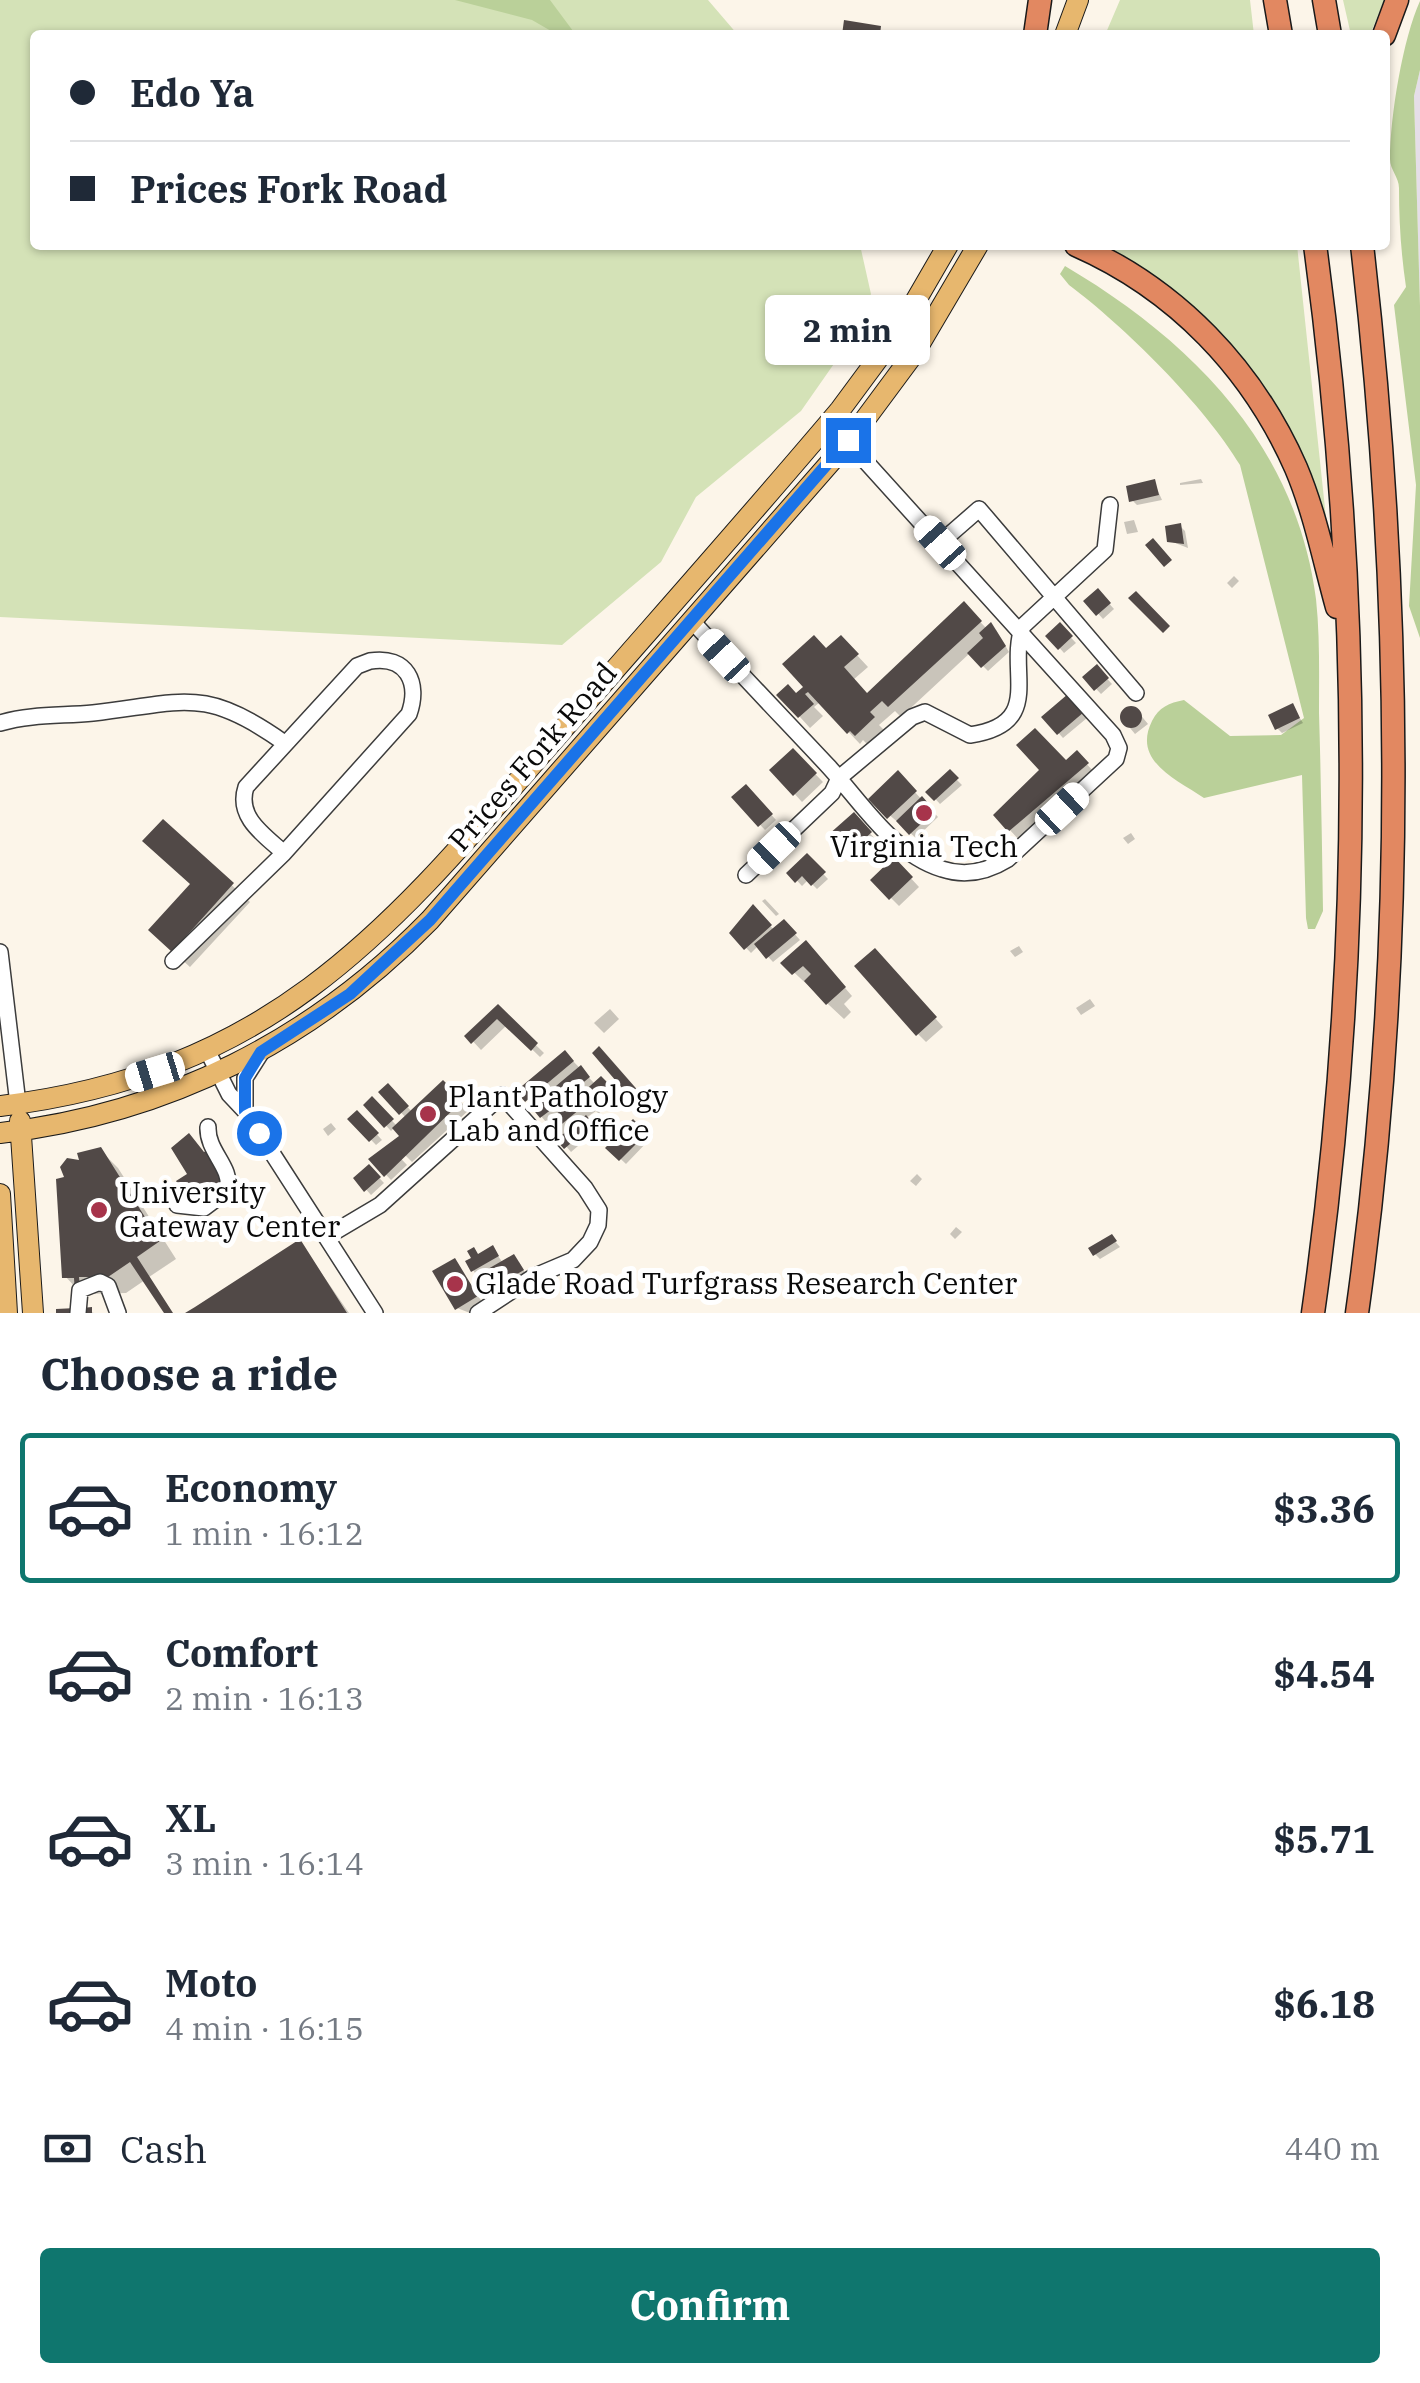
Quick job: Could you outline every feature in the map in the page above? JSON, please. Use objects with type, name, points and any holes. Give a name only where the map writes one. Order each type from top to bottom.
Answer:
[{"type":"highway","points":[[1036,30],[1040,0]]},
{"type":"highway","points":[[1270,30],[1273,0]]},
{"type":"highway","points":[[1273,0],[1280,30]]},
{"type":"highway","points":[[1324,0],[1329,30]]},
{"type":"highway","points":[[1386,30],[1398,0]]},
{"type":"highway","points":[[1086,250],[1130,273],[1189,317],[1261,402],[1308,500],[1348,645]]},
{"type":"highway","points":[[1313,1313],[1331,1160],[1345,965],[1348,645],[1336,445],[1316,250]]},
{"type":"highway","points":[[1357,1313],[1388,1006],[1396,782],[1388,488],[1363,250]]},
{"type":"main road","points":[[1037,30],[1050,0]]},
{"type":"main road","points":[[1066,30],[1078,0]]},
{"type":"main road","name":"Prices Fork Road","points":[[9,1105],[114,1084],[208,1050],[302,996],[399,914],[830,422],[897,332],[945,250]]},
{"type":"main road","name":"Prices Fork Road","points":[[11,1132],[128,1108],[218,1074],[261,1052],[350,994],[410,941],[848,440],[915,352],[975,250]]},
{"type":"main road","points":[[9,1105],[33,1313]]},
{"type":"main road","points":[[0,1194],[6,1313]]},
{"type":"street","points":[[692,620],[910,853],[942,869],[970,874],[990,870],[1008,859],[1116,759],[1119,748],[1113,735],[830,422]]},
{"type":"street","points":[[746,875],[832,794],[839,778],[912,716],[925,712],[970,735],[1003,724],[1014,712],[1021,693],[1020,632],[1105,550],[1110,505]]},
{"type":"street","points":[[940,543],[980,509],[1136,693]]},
{"type":"street","points":[[172,961],[284,853],[409,714],[415,696],[414,681],[393,661],[358,666],[283,742],[242,797],[247,817],[284,853]]},
{"type":"street","points":[[0,723],[32,716],[86,714],[190,700],[235,711],[283,742]]},
{"type":"street","points":[[0,952],[9,1105]]},
{"type":"street","points":[[208,1050],[218,1074],[375,1313]]},
{"type":"street","points":[[245,1112],[245,1078],[261,1052]]},
{"type":"street","points":[[326,1237],[380,1205],[502,1095],[585,1188],[599,1210],[598,1224],[590,1242],[573,1260],[532,1277],[478,1313]]},
{"type":"street","points":[[177,1205],[204,1208],[228,1190],[227,1174],[207,1143],[208,1127]]},
{"type":"street","points":[[78,1313],[77,1297],[93,1282],[108,1286],[118,1313]]},
{"type":"shaded area","points":[[1420,70],[1420,306],[1414,96]]},
{"type":"green space","points":[[0,0],[708,0],[734,30],[30,30],[30,250],[861,250],[871,294],[852,338],[801,411],[696,497],[661,562],[562,645],[0,617]]},
{"type":"green space","points":[[455,0],[550,0],[572,30],[549,30],[532,20]]},
{"type":"green space","points":[[1120,0],[1250,0],[1253,30],[1107,30]]},
{"type":"green space","points":[[1343,0],[1384,0],[1372,30],[1350,30]]},
{"type":"green space","points":[[1420,1],[1420,70],[1414,96],[1420,306],[1420,638],[1409,606],[1416,485],[1394,305],[1406,287],[1399,184],[1390,159],[1399,78]]},
{"type":"green space","points":[[1098,250],[1298,250],[1329,546],[1276,411]]},
{"type":"green space","points":[[1065,266],[1155,328],[1195,364],[1231,403],[1261,446],[1286,493],[1305,544],[1317,613],[1323,911],[1315,929],[1308,929],[1306,918],[1302,775],[1204,798],[1160,767],[1148,747],[1147,735],[1155,716],[1165,706],[1184,700],[1230,736],[1281,735],[1304,718],[1240,465],[1162,368],[1069,285],[1060,274]]},
{"type":"building","points":[[844,20],[881,26],[881,30],[843,30]]},
{"type":"building","points":[[1155,479],[1159,495],[1129,502],[1126,486]]},
{"type":"building","points":[[1181,523],[1184,544],[1167,542],[1165,526]]},
{"type":"building","points":[[1153,538],[1172,560],[1164,567],[1145,545]]},
{"type":"building","points":[[1098,588],[1111,603],[1096,616],[1083,601]]},
{"type":"building","points":[[1136,591],[1170,626],[1163,633],[1128,598]]},
{"type":"building","points":[[964,601],[982,621],[888,707],[882,701],[870,712],[875,717],[855,736],[850,731],[847,734],[808,692],[805,694],[814,704],[798,718],[776,695],[788,684],[796,693],[803,687],[782,664],[814,635],[826,648],[841,635],[859,654],[844,667],[867,693]]},
{"type":"building","points":[[991,622],[1006,646],[981,668],[967,653],[983,638],[979,633]]},
{"type":"building","points":[[1060,622],[1073,636],[1058,650],[1045,636]]},
{"type":"building","points":[[1097,664],[1109,678],[1094,691],[1082,677]]},
{"type":"building","points":[[1068,694],[1084,712],[1057,735],[1041,717]]},
{"type":"building","points":[[1293,703],[1300,718],[1275,730],[1268,715]]},
{"type":"building","points":[[1131,706],[1139,709],[1139,725],[1131,728],[1123,725],[1120,717],[1123,709]]},
{"type":"building","points":[[1035,728],[1066,760],[1077,750],[1089,763],[1008,832],[993,815],[1039,770],[1016,745]]},
{"type":"building","points":[[793,748],[817,773],[793,796],[769,770]]},
{"type":"building","points":[[950,769],[959,778],[934,801],[925,792]]},
{"type":"building","points":[[898,770],[917,791],[887,819],[868,799]]},
{"type":"building","points":[[746,784],[773,814],[758,827],[731,797]]},
{"type":"building","points":[[922,796],[935,811],[909,835],[896,821]]},
{"type":"building","points":[[854,812],[872,832],[847,855],[828,835]]},
{"type":"building","points":[[163,819],[234,883],[172,952],[148,930],[190,884],[142,841]]},
{"type":"building","points":[[807,853],[826,872],[811,886],[802,876],[795,883],[786,873]]},
{"type":"building","points":[[894,857],[913,877],[889,900],[870,880]]},
{"type":"building","points":[[753,904],[772,925],[744,950],[729,933]]},
{"type":"building","points":[[784,919],[797,933],[766,959],[754,944]]},
{"type":"building","points":[[806,940],[846,987],[826,1005],[804,981],[811,974],[803,966],[792,975],[780,963]]},
{"type":"building","points":[[875,948],[937,1017],[916,1036],[854,966]]},
{"type":"building","points":[[498,1004],[538,1043],[531,1051],[497,1019],[471,1044],[464,1036]]},
{"type":"building","points":[[599,1046],[648,1102],[640,1109],[592,1053]]},
{"type":"building","points":[[565,1050],[574,1061],[525,1102],[516,1091]]},
{"type":"building","points":[[581,1065],[590,1077],[564,1098],[570,1104],[601,1076],[614,1089],[592,1100],[597,1106],[592,1111],[586,1104],[551,1133],[544,1124],[560,1111],[556,1106],[540,1118],[531,1107]]},
{"type":"building","name":"Plant Pathology Lab and Office","points":[[443,1080],[463,1100],[384,1177],[368,1159],[399,1136],[392,1128]]},
{"type":"building","points":[[388,1083],[409,1106],[399,1115],[378,1092]]},
{"type":"building","points":[[372,1096],[394,1119],[384,1128],[363,1105]]},
{"type":"building","points":[[357,1110],[379,1133],[369,1142],[347,1119]]},
{"type":"building","points":[[586,1115],[591,1121],[586,1125],[589,1128],[564,1149],[556,1140]]},
{"type":"building","points":[[633,1119],[647,1133],[619,1161],[605,1148]]},
{"type":"building","points":[[189,1133],[204,1152],[209,1149],[223,1180],[200,1194],[195,1186],[184,1193],[176,1181],[187,1174],[171,1148]]},
{"type":"building","name":"University Gateway Center","points":[[101,1147],[160,1241],[137,1257],[173,1313],[164,1313],[130,1262],[108,1277],[79,1277],[82,1308],[92,1307],[92,1313],[56,1313],[56,1309],[76,1308],[74,1278],[62,1278],[56,1179],[64,1177],[60,1167],[67,1158],[79,1160],[77,1153]]},
{"type":"building","points":[[369,1164],[381,1177],[364,1192],[353,1178]]},
{"type":"building","points":[[1112,1234],[1117,1241],[1093,1256],[1088,1248]]},
{"type":"building","points":[[300,1239],[347,1313],[185,1313],[195,1307]]},
{"type":"building","points":[[493,1245],[499,1256],[471,1272],[465,1261],[471,1258],[467,1251],[474,1247],[478,1254]]},
{"type":"building","points":[[514,1254],[524,1270],[484,1293],[474,1277]]},
{"type":"building","name":"Glade Road Turfgrass Research Center","points":[[455,1258],[478,1296],[455,1310],[432,1271]]},
{"type":"place","name":"Virginia Tech","points":[[924,813]]},
{"type":"place","name":"Plant Pathology Lab and Office","points":[[428,1114]]},
{"type":"place","name":"University Gateway Center","points":[[99,1210]]},
{"type":"place","name":"Glade Road Turfgrass Research Center","points":[[455,1284]]},
{"type":"route","points":[[259,1133],[245,1112],[245,1078],[261,1052],[350,994],[410,941],[848,440]]}]
